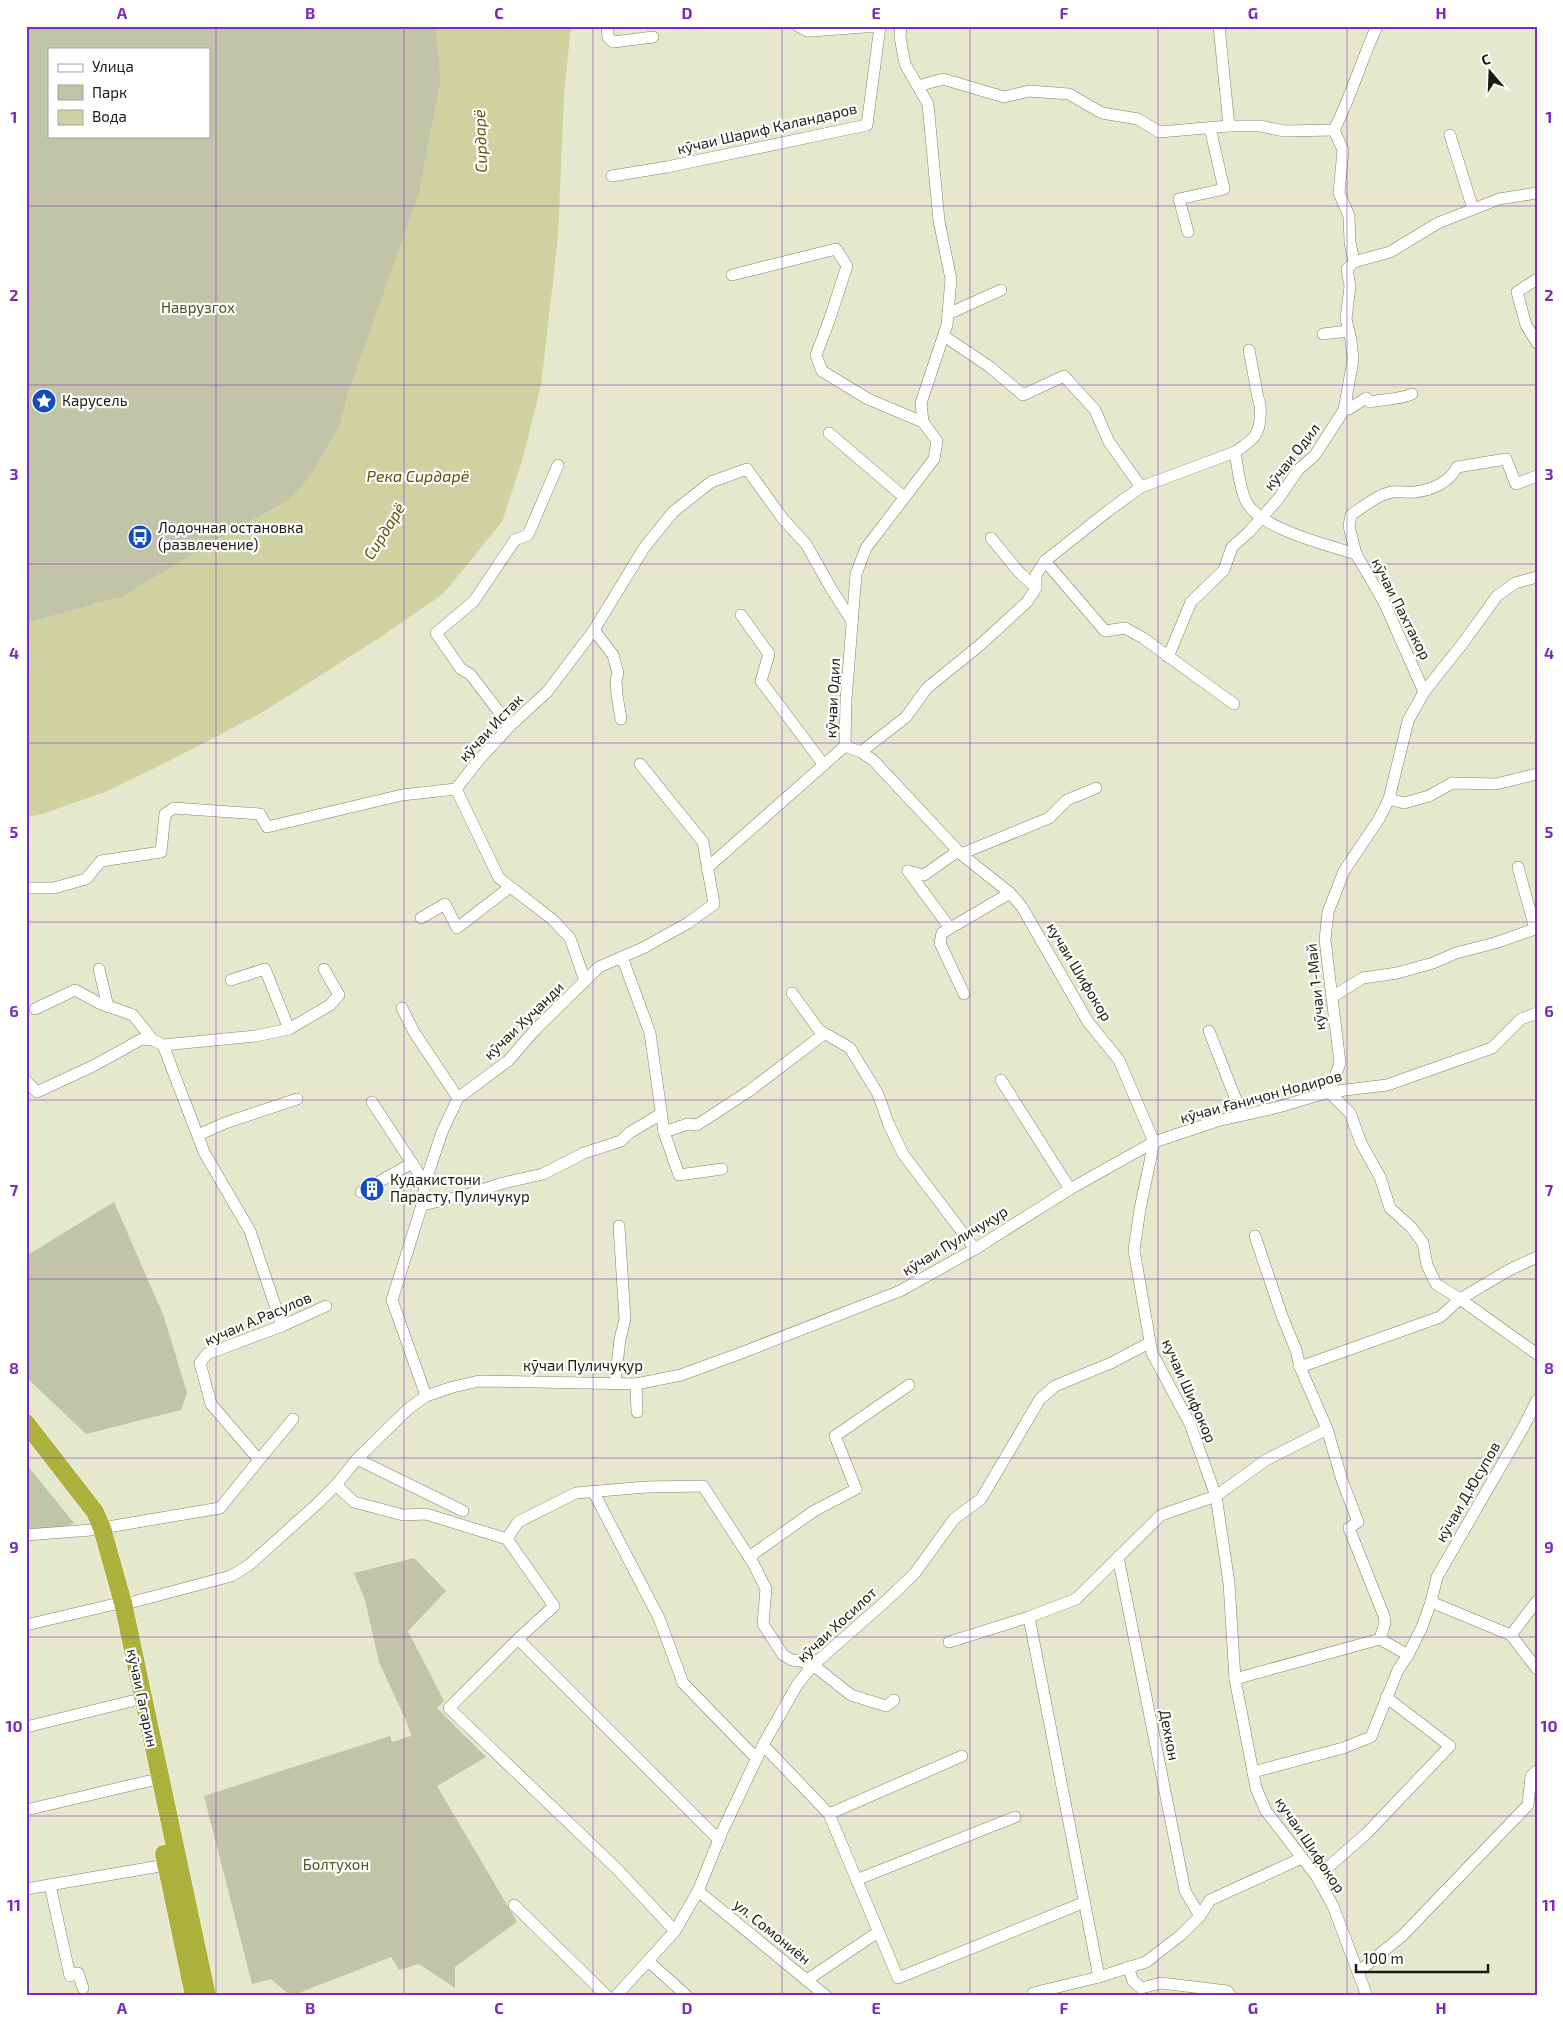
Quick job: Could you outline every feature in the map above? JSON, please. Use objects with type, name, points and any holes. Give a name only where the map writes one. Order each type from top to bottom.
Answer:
[{"type":"highway","name":"кӯчаи Гагарин","points":[[26,1423],[95,1512],[97,1529],[117,1604],[207,1996]]},
{"type":"highway","name":"кӯчаи Гагарин","points":[[26,1440],[85,1517],[97,1529]]},
{"type":"highway","points":[[117,1604],[132,1701],[194,1996]]},
{"type":"street","points":[[607,26],[608,37],[613,42],[653,37]]},
{"type":"street","name":"кӯчаи Шариф Қаландаров","points":[[612,176],[667,167],[867,125],[879,26],[807,31],[798,26]]},
{"type":"street","points":[[732,275],[836,248],[846,266],[816,355],[822,371],[868,399],[923,422],[921,403],[944,336],[951,279],[939,221],[928,104],[905,64],[900,37],[901,26]]},
{"type":"street","points":[[1218,26],[1229,126]]},
{"type":"street","points":[[918,86],[943,79],[1004,97],[1029,91],[1068,94],[1102,113],[1138,119],[1159,132],[1229,126],[1260,126],[1284,131],[1334,130],[1346,106],[1359,67],[1377,26]]},
{"type":"street","points":[[1188,232],[1179,199],[1224,189],[1210,128]]},
{"type":"street","name":"кӯчаи Одил","points":[[1168,658],[1191,602],[1224,570],[1232,547],[1249,532],[1279,498],[1298,470],[1316,455],[1344,410],[1353,360],[1346,319],[1350,286],[1347,269],[1354,262],[1350,242],[1349,216],[1339,193],[1343,150],[1334,130]]},
{"type":"street","points":[[1450,135],[1473,209]]},
{"type":"street","points":[[1354,262],[1390,252],[1438,223],[1499,199],[1537,193]]},
{"type":"street","points":[[1537,280],[1517,292],[1526,325],[1537,343]]},
{"type":"street","points":[[948,314],[1001,290]]},
{"type":"street","points":[[1322,334],[1348,331]]},
{"type":"street","points":[[944,336],[990,367],[1024,395],[1064,376],[1095,410],[1109,442],[1141,487]]},
{"type":"street","points":[[861,752],[906,717],[927,688],[980,646],[1027,602],[1036,588],[1036,575],[1045,561],[1141,487],[1235,452],[1254,438],[1259,430],[1261,405],[1249,350]]},
{"type":"street","points":[[1347,400],[1349,409],[1366,398],[1370,402],[1378,399],[1398,400],[1412,394]]},
{"type":"street","name":"кӯчаи Одил","points":[[861,752],[845,746],[846,700],[856,574],[866,548],[934,458],[937,441],[923,422]]},
{"type":"street","points":[[829,433],[904,497]]},
{"type":"street","name":"кӯчаи Пахтакор","points":[[1235,452],[1246,500],[1252,510],[1261,518],[1298,536],[1356,554],[1384,602],[1424,692]]},
{"type":"street","points":[[1356,554],[1350,526],[1351,515],[1378,496],[1392,492],[1415,492],[1441,484],[1453,474],[1457,467],[1506,459],[1516,484],[1537,476]]},
{"type":"street","points":[[510,726],[470,674],[461,670],[436,633],[474,601],[515,540],[528,535],[558,464]]},
{"type":"street","name":"кӯчаи Истак","points":[[456,790],[477,762],[510,726],[547,692],[594,630],[644,548],[673,512],[711,482],[747,469],[783,519],[806,544],[852,621]]},
{"type":"street","points":[[991,538],[1018,571],[1036,588]]},
{"type":"street","points":[[1045,561],[1105,631],[1125,628],[1143,638],[1168,658],[1234,704]]},
{"type":"street","name":"кӯчаи 1-Май","points":[[1329,1092],[1340,1063],[1325,940],[1328,912],[1344,871],[1379,819],[1389,799],[1408,720],[1424,692],[1497,596],[1515,583],[1537,577]]},
{"type":"street","points":[[741,615],[769,654],[761,681],[824,765]]},
{"type":"street","points":[[594,630],[613,655],[618,673],[616,680],[620,719]]},
{"type":"street","points":[[708,868],[845,746]]},
{"type":"street","name":"кучаи Шифокор","points":[[861,752],[873,760],[959,853],[1010,893],[1022,907],[1088,1022],[1119,1060],[1154,1142],[1140,1209],[1134,1250],[1152,1353],[1190,1424],[1216,1496],[1228,1583],[1235,1678],[1252,1772],[1256,1788],[1266,1811],[1317,1877],[1332,1906],[1366,1996]]},
{"type":"street","name":"кӯчаи Хуҷанди","points":[[426,1396],[392,1300],[422,1206],[425,1183],[442,1132],[458,1098],[508,1061],[534,1031],[598,968],[643,948],[688,923],[714,904],[703,842],[640,764]]},
{"type":"street","points":[[1389,799],[1404,803],[1429,796],[1452,783],[1496,784],[1537,774]]},
{"type":"street","points":[[950,928],[908,871],[924,875],[959,853],[1049,818],[1066,800],[1096,788]]},
{"type":"street","points":[[26,888],[54,888],[86,879],[101,862],[161,852],[164,814],[174,808],[260,814],[267,827],[402,795],[456,790],[499,878],[553,920],[570,938],[585,981]]},
{"type":"street","points":[[1332,997],[1364,978],[1406,971],[1456,953],[1495,943],[1536,927],[1518,866]]},
{"type":"street","points":[[421,918],[445,904],[457,928],[510,887]]},
{"type":"street","points":[[964,994],[940,943],[942,933],[1010,893]]},
{"type":"street","points":[[622,957],[650,1034],[660,1114],[664,1132],[679,1175],[722,1169]]},
{"type":"street","points":[[99,969],[108,1007]]},
{"type":"street","points":[[26,1081],[37,1092],[92,1066],[142,1039],[158,1043],[256,1036],[289,1028],[330,1004],[340,995],[324,969]]},
{"type":"street","points":[[231,980],[265,970],[289,1028]]},
{"type":"street","points":[[35,1008],[75,990],[108,1007],[133,1015],[158,1043],[204,1152],[250,1231],[282,1326]]},
{"type":"street","points":[[792,994],[824,1034],[850,1048],[878,1094],[889,1125],[903,1154],[975,1249]]},
{"type":"street","points":[[402,1008],[414,1032],[458,1098]]},
{"type":"street","name":"кӯчаи Ғаниҷон Нодиров","points":[[1154,1142],[1217,1121],[1329,1092],[1387,1085],[1492,1048],[1521,1019],[1537,1013]]},
{"type":"street","points":[[1208,1031],[1242,1115]]},
{"type":"street","points":[[664,1132],[688,1124],[696,1125],[749,1091],[824,1034]]},
{"type":"street","points":[[1001,1080],[1070,1189]]},
{"type":"street","points":[[1329,1092],[1350,1113],[1361,1143],[1380,1177],[1390,1208],[1411,1227],[1423,1243],[1427,1265],[1436,1284],[1537,1354]]},
{"type":"street","points":[[198,1135],[225,1123],[297,1099]]},
{"type":"street","points":[[372,1102],[425,1183]]},
{"type":"street","points":[[422,1206],[463,1196],[503,1183],[543,1174],[584,1153],[621,1141],[629,1133],[660,1114]]},
{"type":"street","name":"кӯчаи Пуличуқур","points":[[26,1625],[231,1576],[249,1565],[336,1485],[357,1458],[408,1408],[426,1396],[479,1381],[636,1384],[681,1375],[900,1291],[975,1249],[1070,1189],[1154,1142]]},
{"type":"street","points":[[361,1192],[412,1163]]},
{"type":"street","points":[[615,1383],[620,1339],[625,1319],[619,1226]]},
{"type":"street","points":[[1254,1236],[1296,1350],[1300,1367],[1327,1429],[1342,1480],[1358,1522],[1350,1528],[1384,1616],[1385,1623],[1380,1639]]},
{"type":"street","points":[[1300,1367],[1440,1317],[1460,1299],[1509,1270],[1537,1257]]},
{"type":"street","name":"кучаи А.Расулов","points":[[259,1460],[211,1404],[200,1363],[207,1354],[282,1326],[326,1306]]},
{"type":"street","name":"кӯчаи Хосилот","points":[[616,1996],[675,1931],[698,1891],[719,1840],[763,1745],[797,1685],[812,1665],[915,1573],[954,1519],[981,1499],[1040,1399],[1055,1386],[1111,1363],[1149,1343]]},
{"type":"street","points":[[636,1384],[637,1412]]},
{"type":"street","points":[[748,1556],[814,1511],[856,1489],[835,1436],[909,1385]]},
{"type":"street","name":"кӯчаи Д.Юсупов","points":[[1252,1772],[1343,1748],[1372,1737],[1386,1697],[1398,1670],[1408,1655],[1431,1602],[1437,1577],[1523,1428],[1537,1400]]},
{"type":"street","points":[[26,1535],[97,1529],[220,1508],[293,1419]]},
{"type":"street","points":[[949,1642],[1029,1617],[1076,1598],[1161,1515],[1216,1496],[1266,1460],[1327,1429]]},
{"type":"street","points":[[357,1458],[463,1512]]},
{"type":"street","points":[[336,1485],[354,1502],[403,1515],[426,1514],[508,1539],[554,1606],[449,1708],[617,1870],[675,1931]]},
{"type":"street","points":[[508,1539],[518,1522],[576,1493],[646,1487],[703,1486],[748,1556],[766,1589],[763,1624],[783,1655],[792,1660],[812,1665],[851,1695],[886,1706],[894,1700]]},
{"type":"street","points":[[593,1491],[659,1618],[683,1683],[757,1759]]},
{"type":"street","name":"Дехкон","points":[[1118,1556],[1184,1891],[1200,1916]]},
{"type":"street","points":[[1511,1635],[1537,1601]]},
{"type":"street","points":[[1431,1602],[1511,1635],[1537,1669]]},
{"type":"street","points":[[1029,1617],[1099,1977]]},
{"type":"street","points":[[518,1639],[719,1840]]},
{"type":"street","points":[[1235,1678],[1380,1639],[1408,1655]]},
{"type":"street","points":[[1317,1877],[1367,1833],[1450,1746],[1386,1697]]},
{"type":"street","points":[[26,1727],[132,1701]]},
{"type":"street","points":[[763,1745],[828,1814],[898,1978],[1084,1902]]},
{"type":"street","points":[[828,1814],[962,1756]]},
{"type":"street","points":[[1358,1972],[1403,1935],[1528,1805],[1532,1776],[1537,1771]]},
{"type":"street","points":[[26,1810],[150,1781]]},
{"type":"street","points":[[856,1880],[1015,1817]]},
{"type":"street","points":[[1033,1993],[1099,1977],[1146,1962],[1181,1935],[1200,1916],[1210,1900],[1302,1858]]},
{"type":"street","points":[[26,1889],[166,1865]]},
{"type":"street","points":[[50,1885],[70,1976],[78,1974],[83,1988]]},
{"type":"street","name":"ул. Сомониён","points":[[698,1891],[826,1996]]},
{"type":"street","points":[[514,1905],[607,1996]]},
{"type":"street","points":[[807,1980],[878,1932]]},
{"type":"street","points":[[648,1961],[687,1996]]},
{"type":"street","points":[[1128,1967],[1133,1981],[1141,1988],[1161,1983],[1227,1991],[1231,1996]]},
{"type":"green space","name":"Наврузгох","points":[[26,26],[436,26],[441,80],[419,194],[349,392],[339,427],[311,476],[289,500],[224,536],[122,597],[26,623]]},
{"type":"green space","points":[[114,1202],[164,1317],[187,1393],[181,1410],[86,1434],[26,1377],[26,1256]]},
{"type":"green space","points":[[26,1464],[74,1523],[59,1530],[26,1533]]},
{"type":"green space","name":"Болтухон","points":[[414,1558],[446,1591],[408,1631],[444,1701],[437,1708],[486,1757],[437,1786],[517,1922],[455,1967],[455,1988],[419,1964],[399,1970],[391,1957],[291,1996],[271,1979],[252,1984],[204,1796],[390,1736],[392,1742],[411,1736],[379,1662],[365,1600],[354,1573]]},
{"type":"water","name":"Река Сирдарё","points":[[436,26],[571,26],[564,94],[558,237],[541,385],[522,461],[502,522],[443,594],[379,638],[263,712],[105,792],[42,814],[26,817],[26,623],[122,597],[224,536],[289,500],[311,476],[339,427],[349,392],[419,194],[441,80]]},
{"type":"place","name":"Карусель","points":[[44,401]]},
{"type":"place","name":"Лодочная остановка (развлечение)","points":[[140,537]]},
{"type":"place","name":"Кудакистони Парасту, Пуличукур","points":[[372,1189]]},
{"type":"water label","name":"Сирдарё","points":[[480,141]]},
{"type":"water label","name":"Сирдарё","points":[[384,531]]}]
